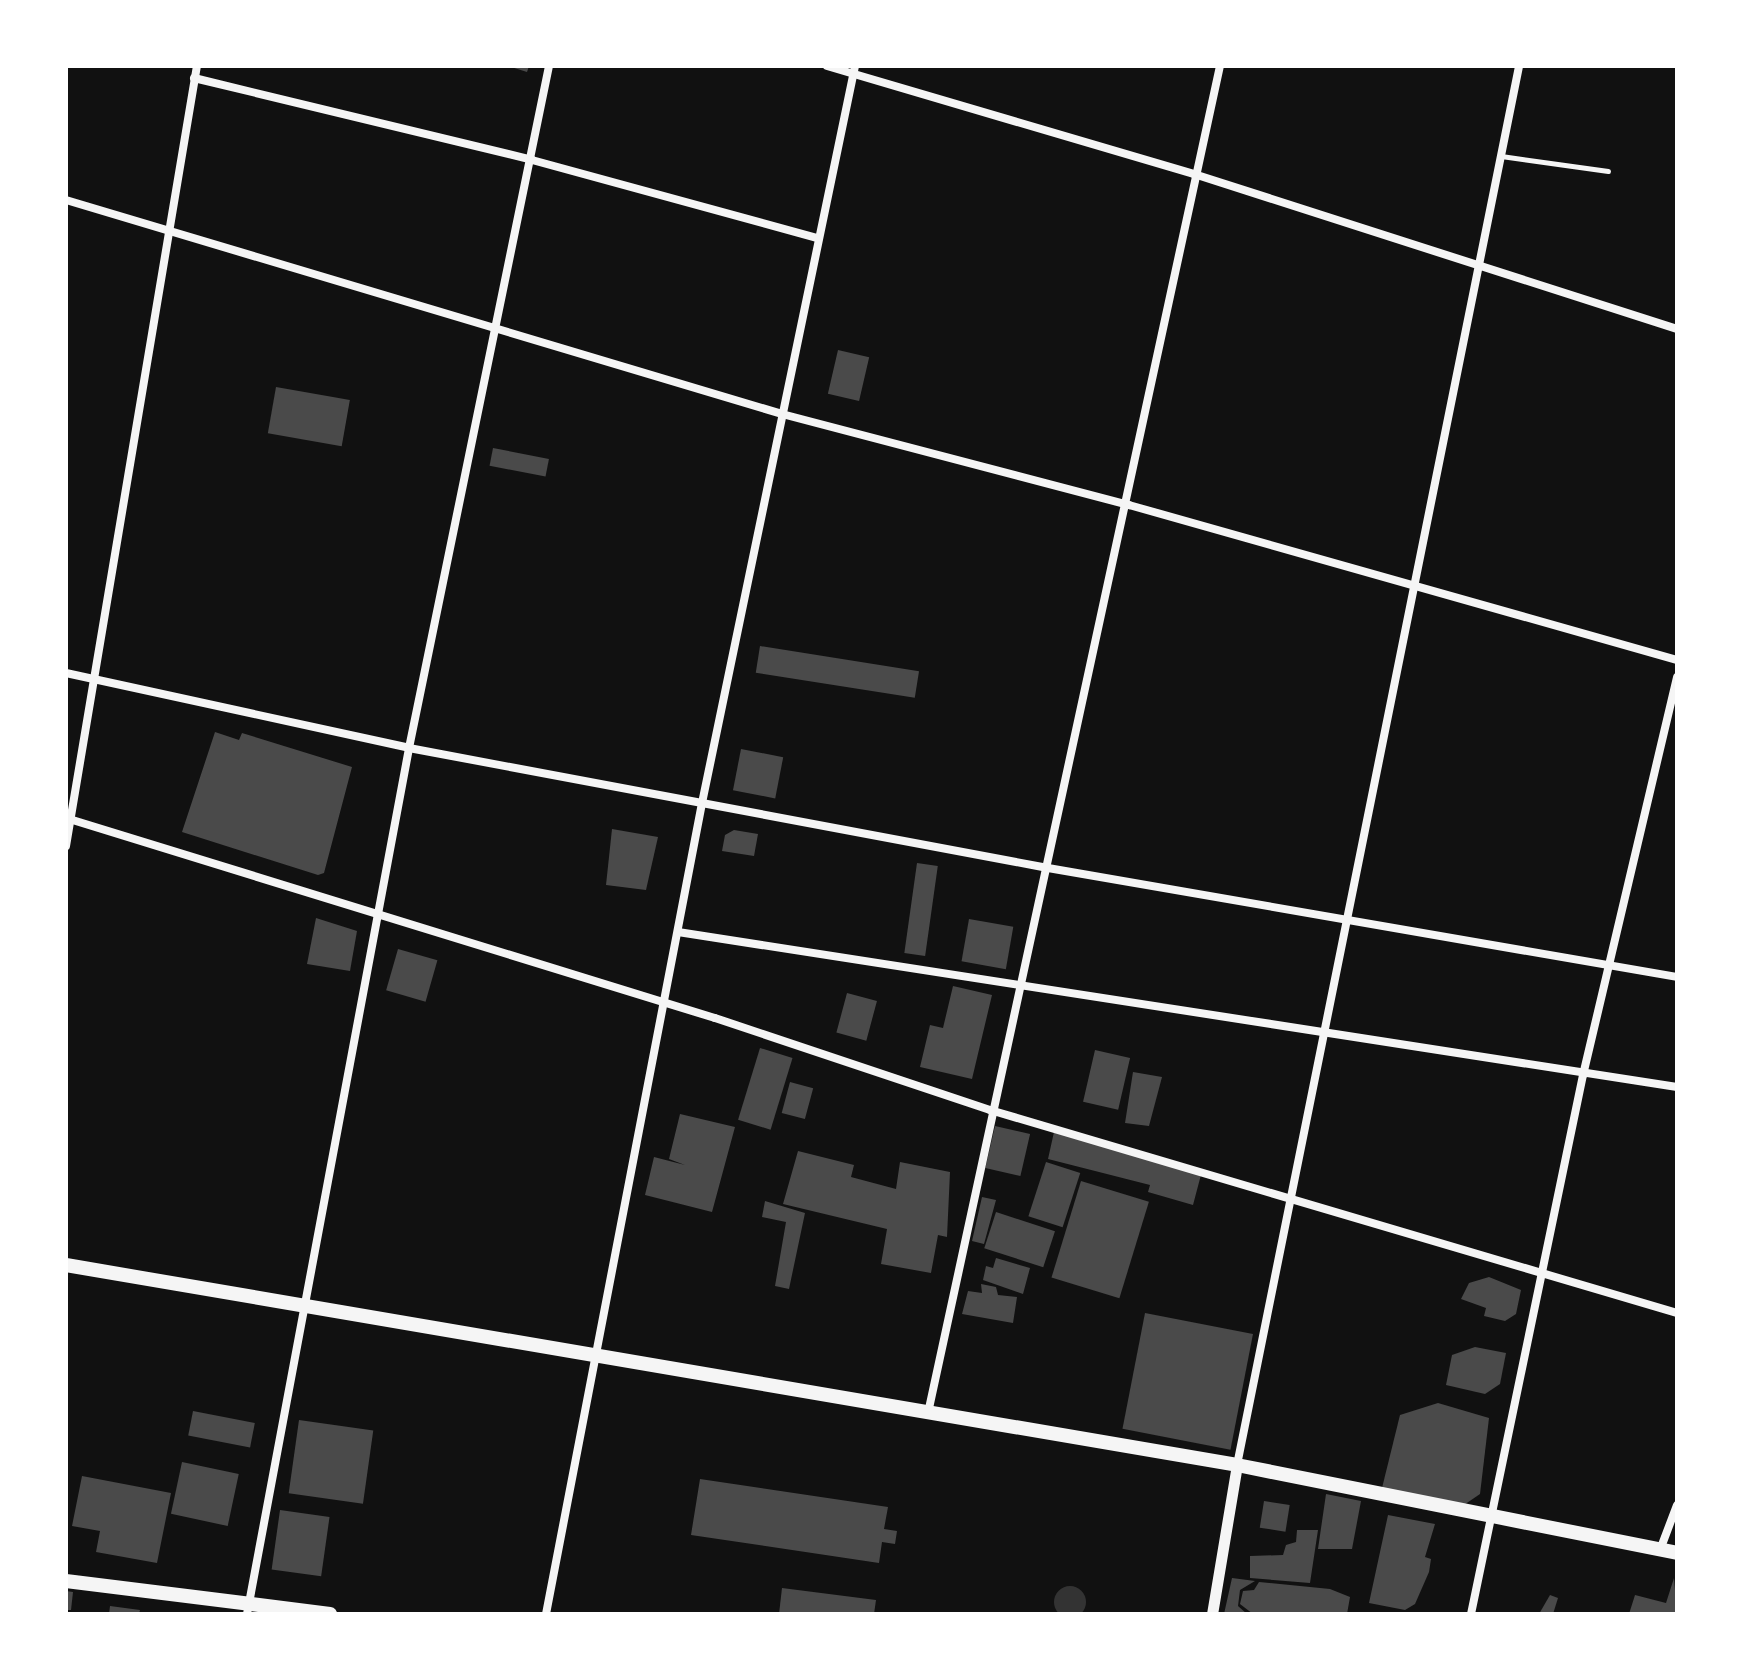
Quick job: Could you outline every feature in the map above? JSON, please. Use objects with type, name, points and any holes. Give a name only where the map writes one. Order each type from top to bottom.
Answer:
[{"type":"main road","points":[[66,1265],[1237,1465],[1677,1553]]},
{"type":"main road","points":[[66,1581],[248,1609],[330,1614]]},
{"type":"street","points":[[66,846],[197,66]]},
{"type":"street","points":[[248,1609],[409,748],[499,326],[549,66]]},
{"type":"street","points":[[827,66],[854,70],[1194,174],[1677,329]]},
{"type":"street","points":[[928,1413],[990,1110],[1022,983],[1129,505],[1194,174],[1220,66]]},
{"type":"street","points":[[1212,1614],[1237,1465],[1294,1198],[1322,1034],[1483,265],[1519,66]]},
{"type":"street","points":[[546,1614],[593,1356],[702,803],[854,70]]},
{"type":"street","points":[[194,78],[532,160],[817,238]]},
{"type":"street","points":[[66,200],[499,326],[782,414],[1129,505],[1677,660]]},
{"type":"street","points":[[66,673],[409,748],[1048,868],[1677,977]]},
{"type":"street","points":[[1471,1614],[1583,1075],[1677,677]]},
{"type":"street","points":[[69,818],[990,1110],[1677,1313]]},
{"type":"street","points":[[678,932],[1022,983],[1583,1075],[1677,1087]]},
{"type":"street","points":[[1660,1550],[1677,1505]]},
{"type":"lane","points":[[1501,156],[1608,171]]},
{"type":"shaded area","points":[[1070,1586],[1081,1591],[1086,1602],[1081,1613],[1070,1618],[1059,1613],[1054,1602],[1059,1591]]},
{"type":"building","points":[[508,66],[529,66],[527,72]]},
{"type":"building","points":[[838,350],[869,357],[859,401],[828,394]]},
{"type":"building","points":[[276,387],[350,400],[342,446],[268,433]]},
{"type":"building","points":[[493,448],[549,459],[546,477],[490,466]]},
{"type":"building","points":[[760,646],[919,671],[915,698],[756,673]]},
{"type":"building","points":[[215,732],[239,740],[242,733],[352,767],[324,873],[318,875],[182,832]]},
{"type":"building","points":[[741,749],[783,757],[775,798],[733,790]]},
{"type":"building","points":[[612,829],[658,837],[646,890],[606,885]]},
{"type":"building","points":[[734,830],[758,834],[754,856],[722,851],[725,835]]},
{"type":"building","points":[[917,863],[938,866],[925,956],[904,953]]},
{"type":"building","points":[[316,918],[357,931],[350,971],[307,964]]},
{"type":"building","points":[[969,919],[1013,927],[1006,969],[962,961]]},
{"type":"building","points":[[398,949],[437,960],[426,1002],[386,990]]},
{"type":"building","points":[[953,986],[992,995],[972,1079],[920,1067],[930,1025],[943,1028]]},
{"type":"building","points":[[847,993],[877,1001],[866,1041],[836,1033]]},
{"type":"building","points":[[760,1048],[793,1058],[771,1130],[738,1120]]},
{"type":"building","points":[[1095,1050],[1130,1058],[1118,1110],[1083,1102]]},
{"type":"building","points":[[1133,1072],[1162,1077],[1149,1126],[1125,1123]]},
{"type":"building","points":[[790,1082],[813,1088],[805,1119],[782,1113]]},
{"type":"building","points":[[680,1114],[735,1127],[712,1212],[645,1195],[654,1157],[685,1165],[669,1159]]},
{"type":"building","points":[[995,1126],[1030,1134],[1020,1176],[985,1168]]},
{"type":"building","points":[[1054,1132],[1202,1171],[1193,1205],[1148,1192],[1150,1185],[1048,1159]]},
{"type":"building","points":[[798,1151],[854,1165],[851,1177],[896,1189],[900,1162],[950,1172],[947,1237],[938,1235],[931,1273],[881,1264],[887,1229],[783,1204]]},
{"type":"building","points":[[1046,1162],[1080,1173],[1063,1227],[1028,1216]]},
{"type":"building","points":[[1081,1181],[1149,1202],[1119,1298],[1051,1278]]},
{"type":"building","points":[[982,1197],[996,1200],[984,1244],[972,1241]]},
{"type":"building","points":[[765,1201],[805,1213],[789,1289],[775,1286],[786,1222],[762,1217]]},
{"type":"building","points":[[996,1212],[1055,1231],[1043,1267],[984,1248]]},
{"type":"building","points":[[996,1258],[1030,1268],[1023,1294],[983,1280],[986,1266],[993,1268]]},
{"type":"building","points":[[1489,1277],[1521,1290],[1516,1314],[1505,1321],[1484,1316],[1486,1308],[1461,1299],[1469,1283]]},
{"type":"building","points":[[981,1284],[996,1287],[998,1295],[1017,1297],[1013,1323],[962,1314],[968,1291],[982,1293]]},
{"type":"building","points":[[1145,1313],[1253,1334],[1230,1450],[1122,1429]]},
{"type":"building","points":[[1475,1347],[1506,1353],[1500,1384],[1485,1394],[1446,1385],[1452,1355]]},
{"type":"building","points":[[1438,1403],[1489,1418],[1480,1494],[1458,1509],[1382,1488],[1400,1415]]},
{"type":"building","points":[[193,1411],[255,1423],[250,1448],[188,1436]]},
{"type":"building","points":[[299,1420],[373,1430],[363,1504],[289,1493]]},
{"type":"building","points":[[182,1462],[239,1474],[228,1526],[171,1514]]},
{"type":"building","points":[[82,1476],[171,1493],[157,1563],[96,1552],[100,1531],[72,1526]]},
{"type":"building","points":[[700,1479],[888,1507],[884,1529],[897,1531],[895,1544],[882,1542],[879,1563],[691,1535]]},
{"type":"building","points":[[1326,1494],[1361,1501],[1352,1549],[1318,1549]]},
{"type":"building","points":[[1264,1501],[1290,1505],[1285,1532],[1260,1528]]},
{"type":"building","points":[[280,1510],[330,1517],[321,1576],[272,1569]]},
{"type":"building","points":[[1388,1515],[1435,1524],[1425,1557],[1431,1559],[1429,1572],[1415,1604],[1405,1610],[1369,1603]]},
{"type":"building","points":[[1297,1530],[1318,1530],[1310,1583],[1250,1578],[1250,1556],[1283,1555],[1286,1545],[1296,1542]]},
{"type":"building","points":[[1232,1578],[1255,1581],[1240,1590],[1238,1606],[1247,1614],[1224,1614]]},
{"type":"building","points":[[1674,1578],[1677,1614],[1629,1614],[1635,1595],[1666,1603]]},
{"type":"building","points":[[1259,1582],[1330,1589],[1350,1597],[1347,1614],[1253,1614],[1240,1604],[1243,1591],[1254,1590]]},
{"type":"building","points":[[782,1588],[876,1600],[874,1614],[779,1614]]},
{"type":"building","points":[[66,1591],[73,1592],[71,1610],[66,1610]]},
{"type":"building","points":[[1550,1595],[1558,1598],[1553,1614],[1539,1614]]},
{"type":"building","points":[[110,1606],[140,1610],[139,1614],[109,1614]]}]
